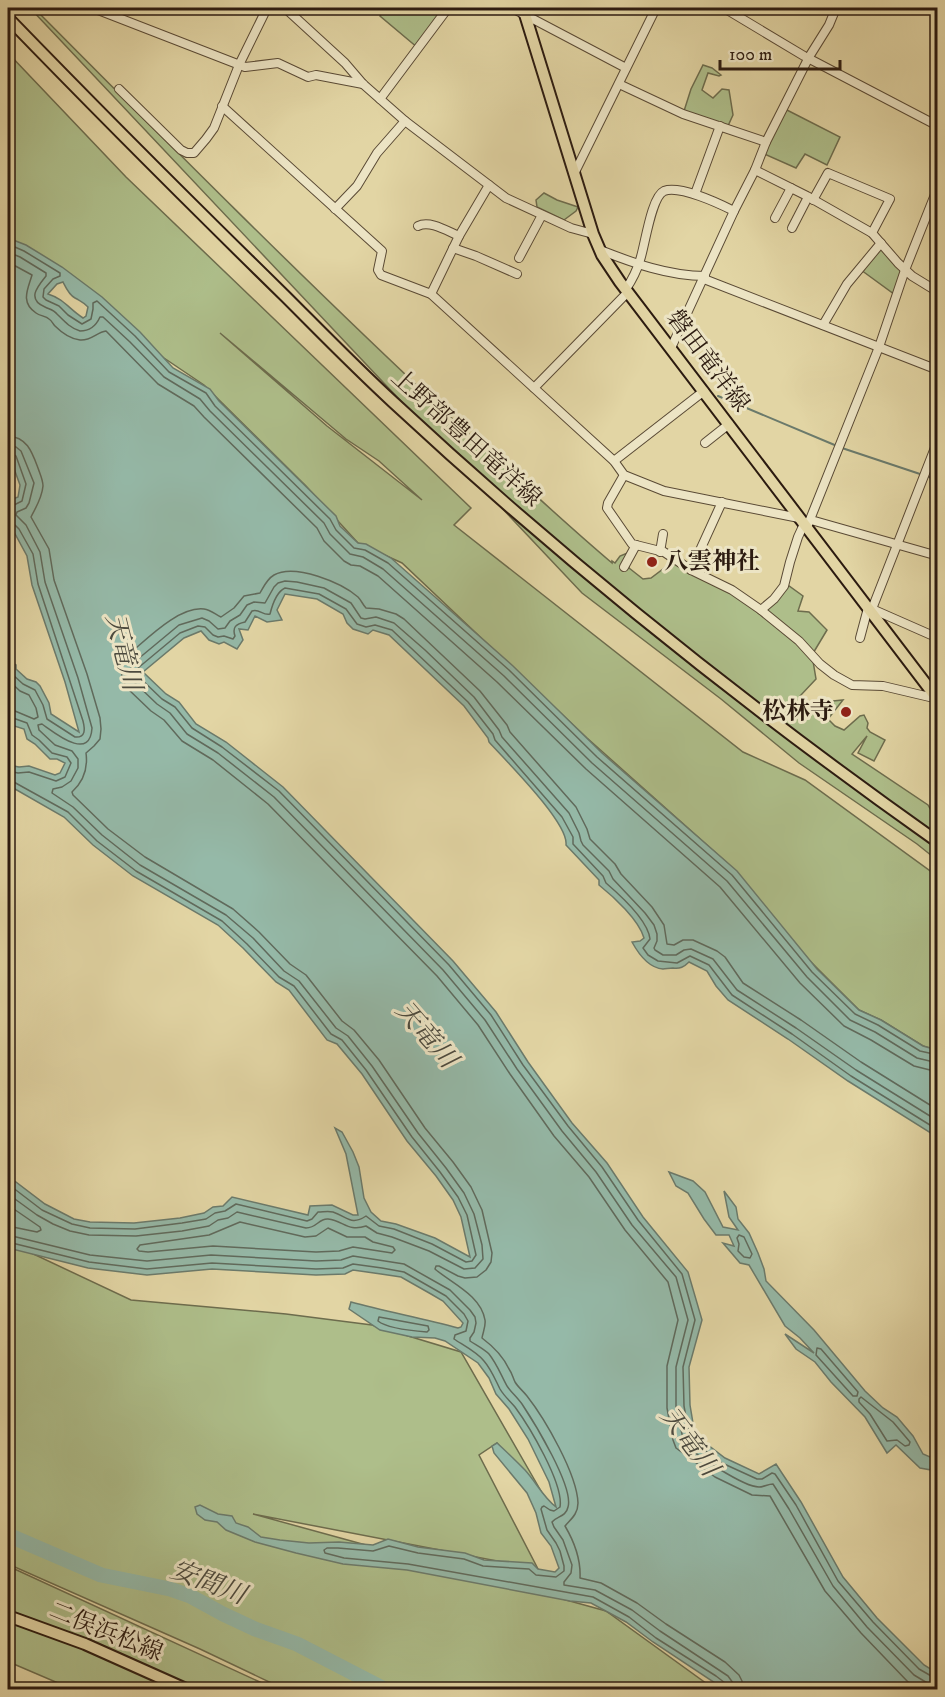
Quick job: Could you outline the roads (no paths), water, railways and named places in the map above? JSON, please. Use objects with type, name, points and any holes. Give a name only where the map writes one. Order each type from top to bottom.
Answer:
[{"type":"main road","name":"磐田竜洋線","points":[[524,11],[594,234],[610,267],[937,699]]},
{"type":"main road","name":"上野部豊田竜洋線","points":[[8,18],[266,278],[392,401],[474,475],[680,648],[795,738],[938,842]]},
{"type":"main road","name":"二俣浜松線","points":[[8,1616],[85,1644],[188,1689]]},
{"type":"street","points":[[93,8],[108,10],[185,44],[245,67],[278,63],[308,77],[316,75],[363,84]]},
{"type":"street","points":[[119,89],[181,150],[194,153],[214,128],[239,65],[267,8]]},
{"type":"street","points":[[285,8],[345,63],[363,84],[405,121],[506,198],[571,228],[594,234]]},
{"type":"street","points":[[380,99],[448,8]]},
{"type":"street","points":[[512,8],[524,11],[626,68]]},
{"type":"street","points":[[574,174],[656,8]]},
{"type":"street","points":[[724,8],[809,57],[938,126]]},
{"type":"street","points":[[671,348],[766,142],[836,8]]},
{"type":"street","points":[[619,84],[683,114],[766,142]]},
{"type":"street","points":[[222,106],[382,251],[378,270],[381,276],[431,294],[614,461],[624,475],[664,491],[722,502],[938,556]]},
{"type":"street","points":[[335,209],[357,186],[377,153],[405,121]]},
{"type":"street","points":[[695,194],[720,126]]},
{"type":"street","points":[[755,170],[811,198],[872,233],[912,276],[938,292]]},
{"type":"street","points":[[792,228],[828,173],[890,199],[872,233]]},
{"type":"street","points":[[431,294],[459,236],[489,185]]},
{"type":"street","points":[[761,610],[784,586],[798,537],[879,347],[938,187]]},
{"type":"street","points":[[775,218],[791,188]]},
{"type":"street","points":[[534,388],[627,290],[638,264],[654,205],[661,193],[667,190],[695,194],[734,211]]},
{"type":"street","points":[[519,258],[542,215]]},
{"type":"street","points":[[418,226],[421,223],[427,223],[459,236]]},
{"type":"street","points":[[823,326],[847,284],[881,243]]},
{"type":"street","points":[[453,248],[476,255],[517,273]]},
{"type":"street","points":[[600,250],[638,264],[705,277],[938,370]]},
{"type":"street","points":[[614,461],[704,391]]},
{"type":"street","points":[[705,443],[729,424]]},
{"type":"street","points":[[860,638],[938,440]]},
{"type":"street","points":[[624,475],[607,508],[632,544],[660,552],[732,590],[799,641],[820,664],[852,685],[883,687],[937,699]]},
{"type":"street","points":[[691,570],[722,502]]},
{"type":"street","points":[[660,552],[663,534]]},
{"type":"street","points":[[624,567],[636,545]]},
{"type":"street","points":[[870,609],[938,638]]},
{"type":"water","name":"天竜川","points":[[8,238],[26,245],[62,267],[102,297],[140,332],[173,368],[210,389],[219,401],[336,516],[340,526],[358,543],[366,544],[391,558],[513,666],[602,753],[737,871],[817,969],[859,1010],[881,1020],[923,1046],[937,1050],[937,1137],[848,1081],[728,1000],[707,971],[689,962],[680,968],[663,969],[648,963],[632,942],[644,938],[632,916],[599,885],[599,880],[566,845],[564,835],[547,807],[489,742],[464,706],[389,635],[373,630],[368,634],[353,629],[343,614],[317,599],[285,594],[277,610],[282,620],[267,622],[255,616],[248,630],[239,629],[243,640],[237,649],[224,642],[219,644],[209,640],[201,631],[184,638],[143,672],[166,694],[179,702],[196,724],[226,742],[283,787],[453,961],[496,1012],[528,1062],[572,1123],[607,1163],[643,1217],[688,1272],[702,1320],[689,1367],[690,1405],[695,1435],[725,1458],[759,1474],[776,1464],[801,1502],[843,1577],[877,1618],[924,1665],[937,1673],[937,1689],[724,1689],[626,1622],[591,1603],[407,1570],[343,1564],[255,1542],[226,1530],[217,1522],[205,1520],[197,1514],[195,1507],[200,1505],[218,1514],[232,1516],[236,1523],[248,1527],[261,1537],[280,1540],[373,1545],[388,1539],[418,1547],[465,1553],[484,1560],[532,1563],[538,1569],[555,1572],[559,1568],[551,1546],[541,1533],[536,1513],[527,1493],[494,1453],[492,1446],[497,1443],[508,1453],[556,1507],[549,1482],[528,1439],[509,1409],[496,1394],[489,1378],[478,1363],[445,1341],[380,1330],[349,1309],[351,1302],[461,1327],[463,1323],[443,1301],[431,1294],[401,1277],[353,1270],[345,1274],[316,1275],[212,1269],[147,1275],[88,1268],[8,1248],[8,1176],[45,1204],[74,1219],[90,1222],[134,1223],[180,1218],[223,1206],[232,1197],[308,1215],[310,1206],[332,1205],[358,1215],[346,1154],[335,1128],[342,1132],[353,1152],[359,1167],[364,1198],[371,1212],[381,1221],[435,1238],[470,1257],[461,1217],[453,1200],[407,1141],[362,1074],[337,1044],[327,1040],[289,990],[276,982],[218,925],[133,876],[93,845],[64,817],[8,785],[8,765],[29,766],[55,775],[60,773],[65,763],[57,759],[50,759],[27,739],[24,729],[8,724],[8,660],[16,665],[16,669],[27,679],[40,686],[49,703],[51,714],[79,732],[65,682],[32,585],[27,556],[14,532],[8,527],[8,501],[18,497],[20,485],[8,452]],"holes":[[[63,282],[71,295],[88,307],[86,316],[83,318],[62,301],[48,294],[57,284]]]},
{"type":"water","points":[[669,1172],[693,1181],[705,1192],[723,1227],[738,1230],[729,1217],[724,1191],[736,1207],[738,1219],[749,1233],[764,1269],[766,1281],[814,1330],[865,1391],[883,1408],[897,1417],[913,1436],[923,1454],[937,1460],[937,1471],[920,1468],[896,1445],[887,1453],[865,1417],[815,1362],[796,1349],[785,1334],[814,1353],[785,1326],[749,1265],[740,1263],[723,1243],[734,1246],[729,1235],[716,1235],[688,1193],[676,1186]]},
{"type":"waterway","points":[[718,396],[837,446]]},
{"type":"waterway","points":[[842,448],[938,480]]},
{"type":"waterway","name":"安間川","points":[[8,1535],[101,1575],[170,1589],[190,1596],[255,1629],[297,1644],[386,1690]]},
{"type":"place","name":"八雲神社","points":[[652,562]]},
{"type":"place","name":"松林寺","points":[[846,712]]}]
